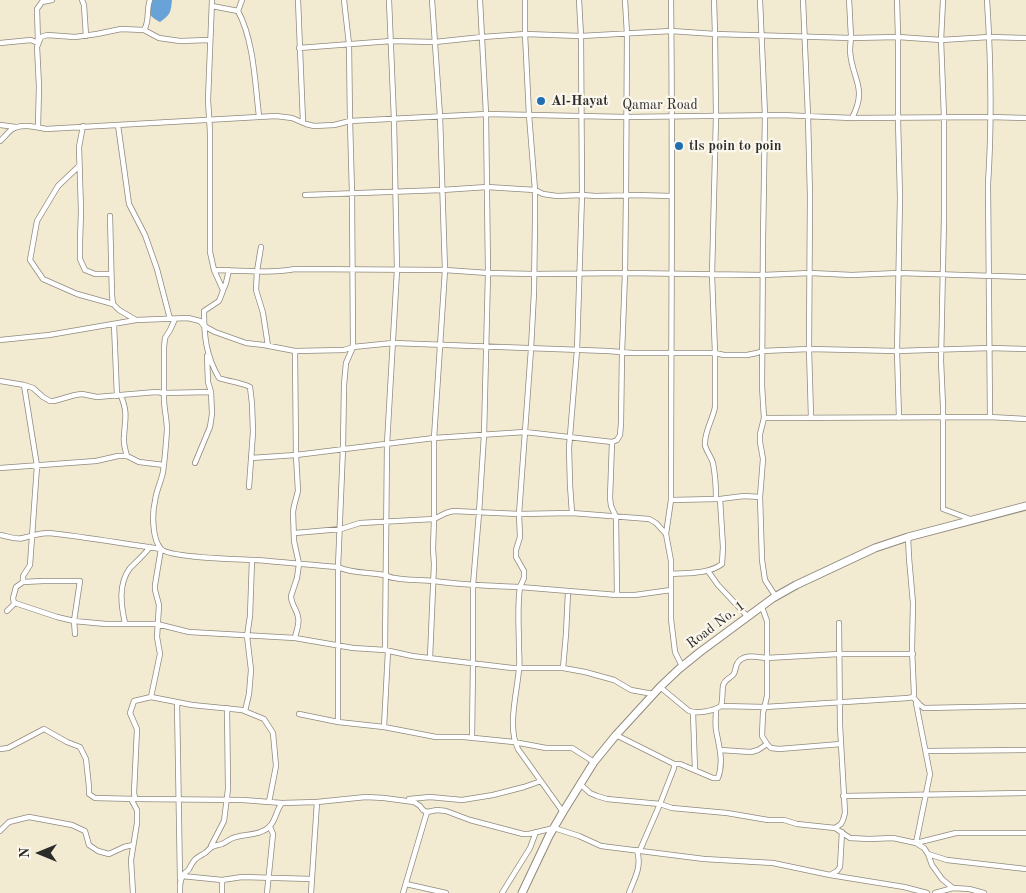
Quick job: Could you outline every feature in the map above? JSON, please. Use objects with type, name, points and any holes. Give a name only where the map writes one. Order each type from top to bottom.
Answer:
[{"type":"highway","name":"Road No. 1","points":[[522,893],[554,828],[594,762],[654,694],[682,666],[700,652],[776,597],[796,585],[875,548],[1026,506]]},
{"type":"street","points":[[38,127],[37,9],[42,2],[52,0]]},
{"type":"street","points":[[82,0],[86,36]]},
{"type":"street","points":[[144,30],[147,25],[150,0]]},
{"type":"street","points":[[212,0],[208,100],[210,252],[214,270],[223,290]]},
{"type":"street","points":[[242,0],[238,10],[249,39],[259,116]]},
{"type":"street","points":[[298,0],[303,122]]},
{"type":"street","points":[[338,722],[338,567],[344,370],[353,347],[349,44],[344,0]]},
{"type":"street","points":[[384,727],[387,650],[387,444],[397,270],[389,0]]},
{"type":"street","points":[[430,658],[434,564],[434,438],[445,270],[440,116],[432,0]]},
{"type":"street","points":[[472,738],[473,585],[484,435],[488,273],[486,114],[480,0]]},
{"type":"street","points":[[525,0],[529,115],[535,190],[534,274],[531,349],[519,514],[520,537],[516,550],[516,557],[524,571],[524,578],[520,587],[519,602],[519,668],[516,687],[514,742],[563,812]]},
{"type":"street","points":[[572,513],[569,462],[577,350],[582,195],[579,0]]},
{"type":"street","points":[[251,458],[296,455],[434,438],[525,432],[612,442],[616,440],[620,435],[622,423],[622,352],[626,273],[627,34],[624,0]]},
{"type":"street","points":[[671,0],[673,116],[671,500],[666,534],[671,561],[670,608],[674,645],[675,652],[682,666]]},
{"type":"street","points":[[671,574],[718,567],[722,564],[723,558],[713,463],[705,444],[706,434],[715,407],[712,275],[716,116],[714,0]]},
{"type":"street","points":[[760,0],[765,115],[762,350],[764,418],[760,434],[763,459],[760,497],[762,560],[765,580],[776,597]]},
{"type":"street","points":[[803,0],[808,116],[811,417]]},
{"type":"street","points":[[849,0],[850,50],[859,94],[858,107],[852,118]]},
{"type":"street","points":[[897,0],[900,198],[897,351],[899,418]]},
{"type":"street","points":[[943,0],[941,40],[944,117],[941,350],[943,509],[972,520]]},
{"type":"street","points":[[987,0],[990,117],[988,184],[990,417]]},
{"type":"street","points":[[212,6],[238,10]]},
{"type":"street","points":[[38,43],[41,38],[47,35],[76,37],[121,29],[144,30],[159,38],[180,41],[209,40]]},
{"type":"street","points":[[299,48],[391,41],[436,42],[525,34],[581,36],[671,32],[851,38],[898,37],[941,40],[989,36],[1026,38]]},
{"type":"street","points":[[0,43],[31,40],[38,43]]},
{"type":"street","name":"Qamar Road","points":[[0,125],[46,129],[276,116],[296,119],[306,124],[334,125],[350,121],[486,114],[1026,118]]},
{"type":"street","points":[[118,124],[129,204],[145,235],[172,319],[170,330],[165,338],[164,347],[163,399],[167,427],[164,465],[154,503],[154,533],[161,549],[155,585],[159,605],[157,637],[160,654],[152,697]]},
{"type":"street","points":[[83,126],[79,147],[80,259],[85,270],[95,274],[111,274]]},
{"type":"street","points":[[0,142],[10,130],[16,127]]},
{"type":"street","points":[[79,166],[58,186],[37,220],[30,260],[43,279],[77,294],[114,304]]},
{"type":"street","points":[[305,195],[486,187],[535,190],[552,196],[672,196]]},
{"type":"street","points":[[110,216],[111,274],[114,304],[119,310],[136,320]]},
{"type":"street","points":[[261,247],[256,290],[263,313],[268,346]]},
{"type":"street","points":[[214,270],[445,270],[488,273],[672,275],[810,273],[852,275],[899,273],[1026,277]]},
{"type":"street","points":[[195,463],[210,427],[212,414],[211,392],[208,382],[204,310],[218,301],[229,270]]},
{"type":"street","points":[[0,340],[49,335],[136,320],[188,318],[200,321],[214,332],[246,343],[295,351],[344,350],[353,347],[393,343],[671,354],[715,353],[724,355],[757,354],[762,350],[809,349],[897,351],[990,348],[1026,349]]},
{"type":"street","points":[[114,324],[119,396],[126,409],[124,446],[127,456]]},
{"type":"street","points":[[295,351],[298,491],[294,506],[295,548],[299,564],[291,596],[299,622],[295,638]]},
{"type":"street","points":[[207,353],[219,378],[229,382],[242,383],[250,388],[254,432],[249,487]]},
{"type":"street","points":[[0,382],[33,388],[54,401],[75,394],[97,397],[156,392],[211,392]]},
{"type":"street","points":[[23,582],[23,576],[30,565],[37,466],[24,385]]},
{"type":"street","points":[[764,418],[990,417],[1026,419]]},
{"type":"street","points":[[612,442],[610,498],[616,517],[617,595]]},
{"type":"street","points":[[0,468],[96,461],[118,456],[127,456],[139,462],[164,465]]},
{"type":"street","points":[[671,500],[718,499],[744,496],[760,497]]},
{"type":"street","points":[[295,533],[340,529],[360,523],[434,519],[453,511],[519,514],[572,513],[649,519],[656,523],[666,534]]},
{"type":"street","points":[[0,536],[21,539],[32,534],[46,533],[150,547],[186,555],[338,567],[348,572],[386,575],[392,578],[433,580],[473,585],[617,595],[635,595],[671,590]]},
{"type":"street","points":[[908,538],[913,603],[914,698],[930,774],[916,843]]},
{"type":"street","points":[[125,623],[121,600],[124,579],[129,570],[150,547]]},
{"type":"street","points":[[244,711],[249,694],[250,670],[247,636],[250,616],[252,560]]},
{"type":"street","points":[[708,570],[718,585],[748,617]]},
{"type":"street","points":[[7,611],[14,603],[13,598],[16,587],[23,582],[80,581],[74,621],[76,634]]},
{"type":"street","points":[[563,668],[568,592]]},
{"type":"street","points":[[14,603],[74,621],[106,624],[158,624],[189,632],[295,638],[353,648],[387,650],[430,658],[519,668],[563,668],[614,680],[632,690],[654,694]]},
{"type":"street","points":[[762,607],[768,631],[767,684],[765,706],[762,713],[762,736],[766,744],[771,748],[779,749],[841,744]]},
{"type":"street","points":[[834,828],[844,820],[839,623]]},
{"type":"street","points":[[721,706],[723,684],[735,672],[739,660],[744,657],[913,654]]},
{"type":"street","points":[[660,688],[693,713],[716,709],[721,706],[765,706],[914,698]]},
{"type":"street","points":[[133,893],[131,860],[137,823],[134,793],[137,730],[130,714],[134,701],[152,697],[192,705],[244,711],[264,719],[273,733],[276,766],[269,802]]},
{"type":"street","points":[[914,698],[924,708],[1026,706]]},
{"type":"street","points":[[177,702],[180,893]]},
{"type":"street","points":[[180,882],[182,876],[188,871],[194,860],[211,847],[224,822],[228,789],[228,708]]},
{"type":"street","points":[[616,735],[674,764],[680,764],[713,778],[718,778],[721,768],[721,757],[716,730],[716,709]]},
{"type":"street","points":[[693,713],[695,770]]},
{"type":"street","points":[[299,714],[436,737],[514,742],[546,748],[572,748],[594,762]]},
{"type":"street","points":[[0,749],[8,748],[44,730],[80,747],[86,759],[89,794],[95,798],[243,800],[282,803],[376,797],[414,802],[427,812],[446,811],[470,820],[523,834],[554,828],[602,846],[704,859],[773,864],[904,887],[927,893]]},
{"type":"street","points":[[720,750],[751,752],[758,750],[766,744]]},
{"type":"street","points":[[926,751],[1026,750]]},
{"type":"street","points":[[629,893],[639,863],[639,850],[660,804],[674,764]]},
{"type":"street","points":[[400,800],[430,797],[462,800],[493,795],[541,781]]},
{"type":"street","points":[[580,784],[597,796],[607,799],[660,804],[672,808],[727,813],[768,820],[784,820],[797,824],[834,828],[850,838],[893,838],[916,843],[924,848],[937,873],[953,888]]},
{"type":"street","points":[[844,796],[1026,792]]},
{"type":"street","points":[[311,893],[317,802]]},
{"type":"street","points":[[211,847],[222,844],[229,839],[261,832],[270,827],[282,803]]},
{"type":"street","points":[[403,893],[427,812]]},
{"type":"street","points":[[0,831],[9,822],[29,818],[72,825],[85,832],[90,845],[98,851],[109,854],[133,845]]},
{"type":"street","points":[[268,893],[268,877],[274,834],[270,827]]},
{"type":"street","points":[[502,893],[530,848],[536,832]]},
{"type":"street","points":[[830,875],[840,867],[842,832]]},
{"type":"street","points":[[916,843],[956,833],[1026,833]]},
{"type":"street","points":[[928,854],[947,860],[1026,869]]},
{"type":"street","points":[[182,876],[222,880],[242,877],[312,879]]},
{"type":"street","points":[[222,880],[222,893]]},
{"type":"street","points":[[406,884],[446,893]]},
{"type":"street","points":[[935,893],[953,888],[969,889],[984,893]]},
{"type":"water","points":[[151,0],[172,0],[169,13],[160,22],[150,14]]},
{"type":"place","name":"Al-Hayat","points":[[541,101]]},
{"type":"place","name":"tls poin to poin","points":[[679,146]]}]
